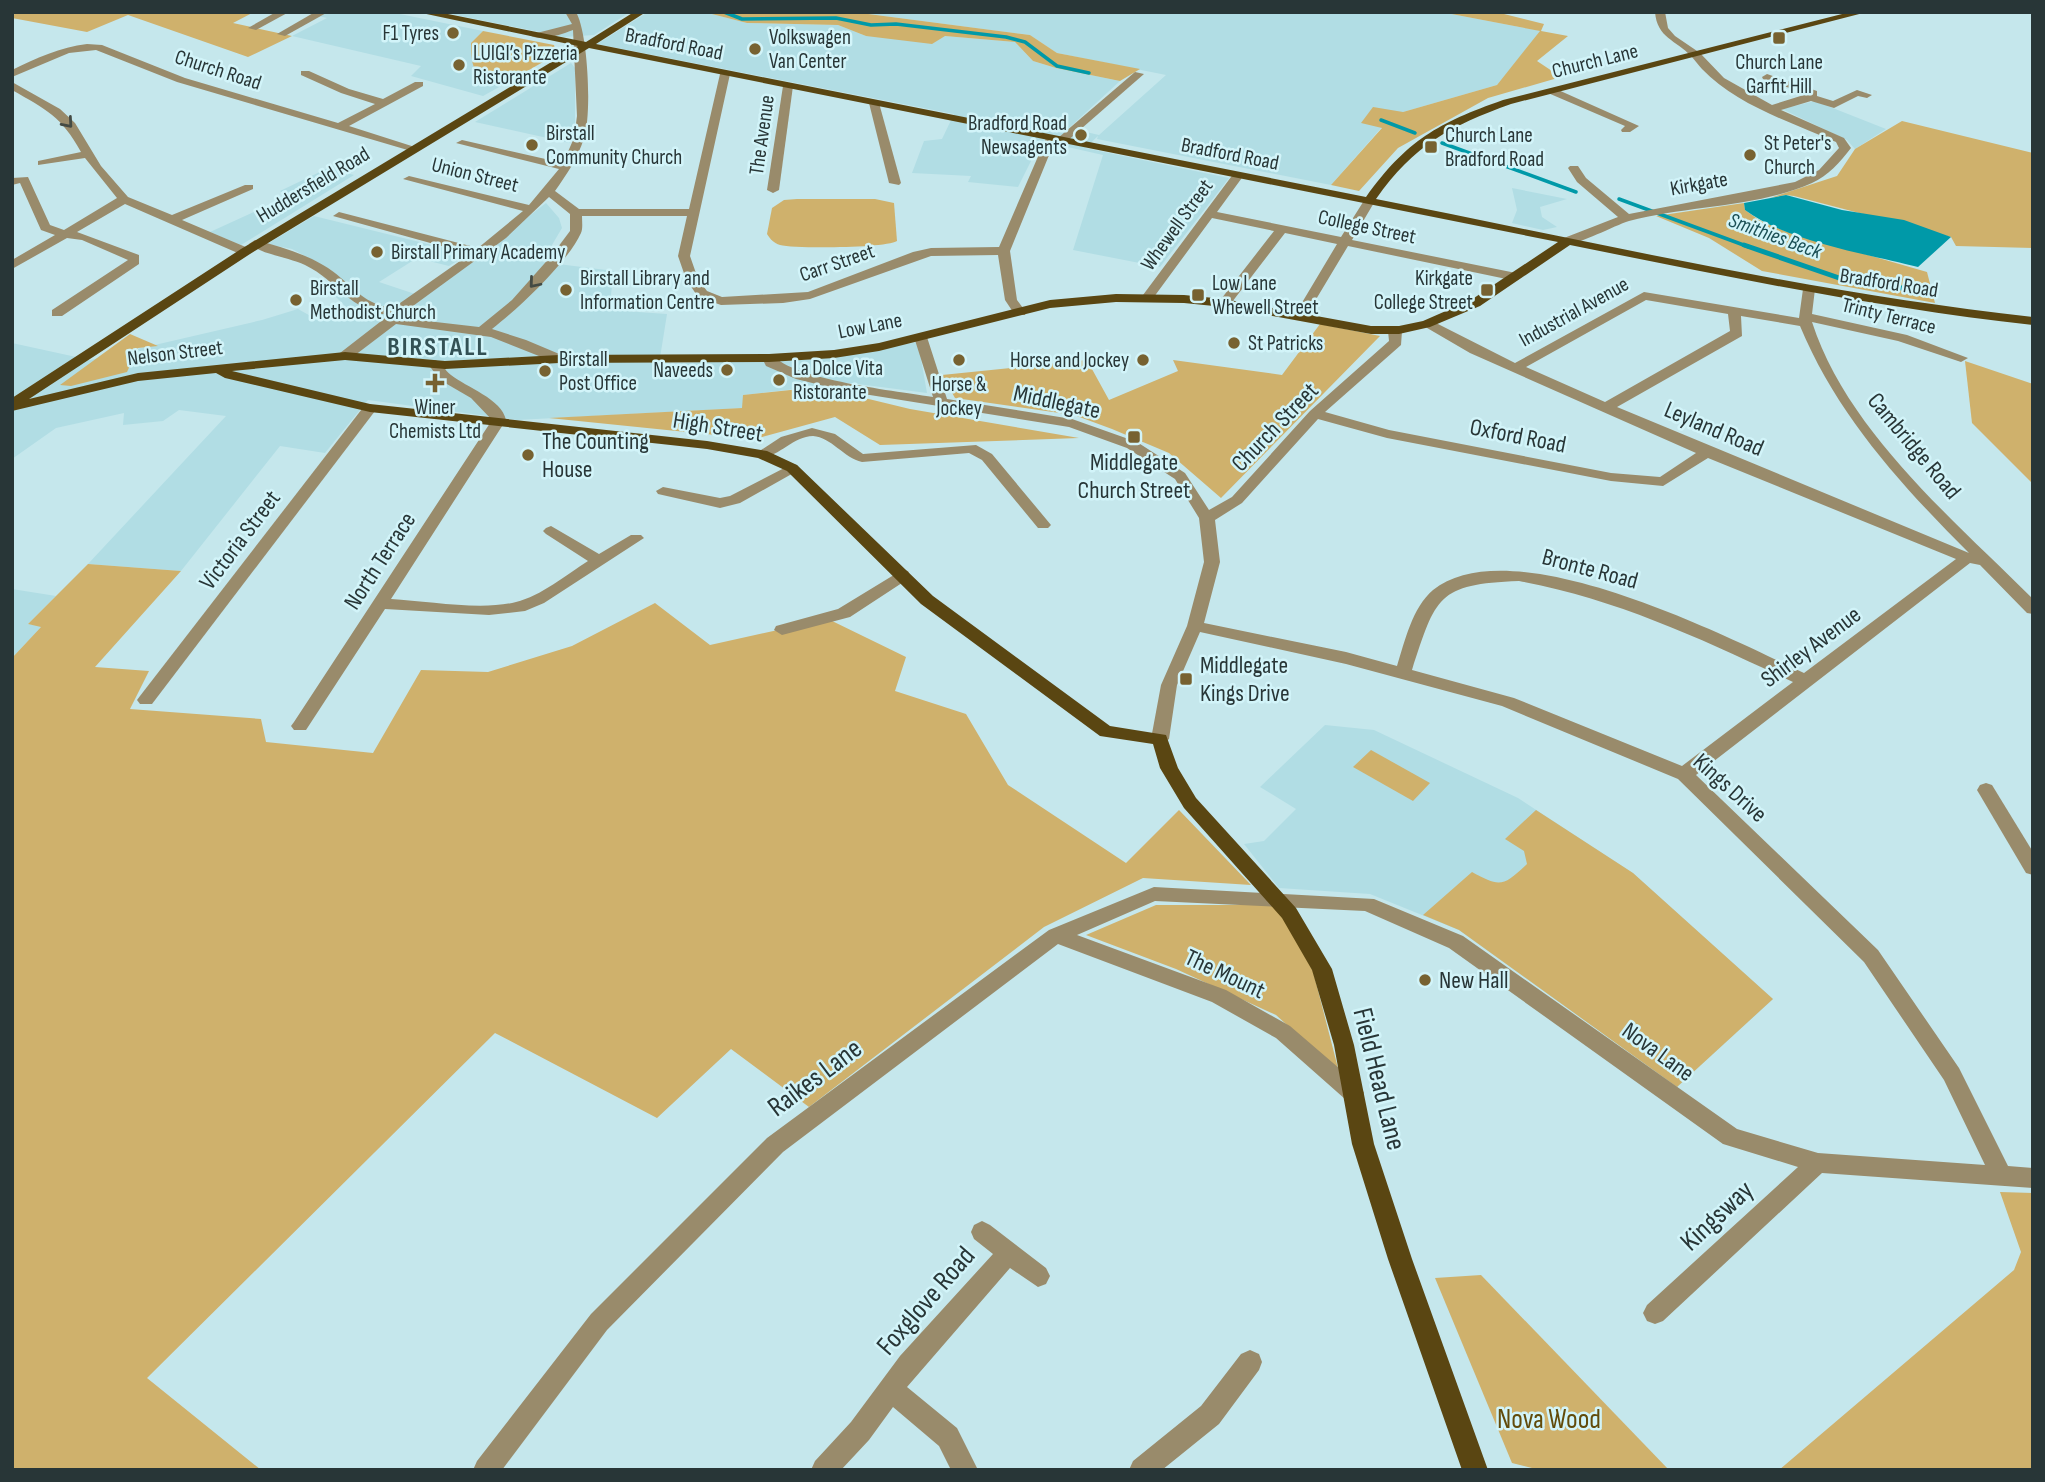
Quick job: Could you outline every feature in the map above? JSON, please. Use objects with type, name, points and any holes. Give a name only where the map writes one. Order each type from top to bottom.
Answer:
[{"type":"main road","name":"Bradford Road","points":[[422,12],[1809,289],[1940,311],[2033,321]]},
{"type":"main road","name":"Huddersfield Road","points":[[12,406],[89,351],[249,248],[641,12]]},
{"type":"main road","name":"Church Lane","points":[[1369,201],[1397,161],[1422,139],[1464,117],[1552,91],[1862,12]]},
{"type":"main road","name":"Kirkgate","points":[[1395,331],[1429,325],[1473,306],[1568,241]]},
{"type":"main road","name":"Low Lane","points":[[345,356],[435,364],[559,359],[769,358],[834,354],[1080,300],[1147,298],[1224,303],[1371,330],[1395,331]]},
{"type":"main road","name":"Nelson Street","points":[[12,406],[138,377],[345,356]]},
{"type":"main road","name":"High Street","points":[[223,368],[223,373],[230,376],[370,408],[707,445],[762,454],[792,468],[927,600],[1106,732],[1160,739]]},
{"type":"main road","name":"Field Head Lane","points":[[1160,739],[1169,768],[1190,803],[1289,913],[1322,969],[1344,1045],[1363,1144],[1400,1259],[1475,1470]]},
{"type":"street","points":[[253,28],[284,12]]},
{"type":"street","points":[[297,12],[319,14]]},
{"type":"street","points":[[345,356],[551,192],[579,138],[583,116],[580,59],[583,46],[570,12]]},
{"type":"street","name":"Kirkgate","points":[[1568,241],[1599,225],[1748,195],[1818,176],[1845,148],[1840,140],[1771,109],[1712,73],[1695,55],[1671,39],[1662,29],[1660,12]]},
{"type":"street","points":[[282,34],[319,14]]},
{"type":"street","points":[[534,35],[556,33],[577,25]]},
{"type":"street","name":"Church Road","points":[[12,74],[69,50],[89,46],[181,80],[415,149]]},
{"type":"street","points":[[305,73],[345,91],[384,103]]},
{"type":"street","name":"Carr Street","points":[[725,74],[684,256],[692,279],[702,294],[721,301],[783,299],[810,295],[931,252],[1004,251]]},
{"type":"street","points":[[1020,312],[1011,300],[1004,251],[1056,139],[1139,74]]},
{"type":"street","points":[[1767,77],[1813,93],[1811,98]]},
{"type":"street","points":[[339,127],[419,83]]},
{"type":"street","points":[[12,85],[56,111],[71,125],[96,168],[124,199],[249,248],[285,252],[327,273],[360,305],[374,311],[417,325],[482,331],[559,359]]},
{"type":"street","name":"The Avenue","points":[[773,190],[788,86]]},
{"type":"street","points":[[1552,91],[1634,126],[1626,130]]},
{"type":"street","points":[[1771,109],[1811,98],[1834,104],[1857,93],[1867,95]]},
{"type":"street","points":[[874,103],[895,183]]},
{"type":"street","points":[[462,143],[566,167]]},
{"type":"street","points":[[42,163],[88,154]]},
{"type":"street","points":[[1574,168],[1581,180],[1626,218]]},
{"type":"street","name":"Whewell Street","points":[[1147,298],[1238,175]]},
{"type":"street","points":[[19,178],[46,227],[85,237],[135,258],[133,264],[57,313]]},
{"type":"street","name":"Union Street","points":[[409,179],[531,209]]},
{"type":"street","points":[[173,219],[249,187]]},
{"type":"street","points":[[551,192],[576,213],[693,212]]},
{"type":"street","points":[[12,265],[62,233],[124,199]]},
{"type":"street","points":[[1300,316],[1369,201]]},
{"type":"street","points":[[482,331],[511,308],[576,231],[576,213]]},
{"type":"street","name":"College Street","points":[[1210,214],[1516,277]]},
{"type":"street","points":[[339,216],[478,252]]},
{"type":"street","points":[[1224,303],[1282,229]]},
{"type":"street","points":[[1806,320],[1809,289]]},
{"type":"street","name":"Industrial Avenue","points":[[1517,366],[1644,296],[1806,320]]},
{"type":"street","points":[[511,308],[510,327],[521,343]]},
{"type":"street","points":[[1605,408],[1737,334],[1734,311]]},
{"type":"street","name":"Trinty Terrace","points":[[1806,320],[1902,338],[1961,358]]},
{"type":"street","name":"Cambridge Road","points":[[1806,320],[1822,359],[1857,420],[1933,506],[2033,608]]},
{"type":"street","name":"Leyland Road","points":[[1429,325],[1475,350],[1517,366],[1707,452],[1967,558],[1987,561]]},
{"type":"street","name":"Church Street","points":[[1207,518],[1237,500],[1315,414],[1396,342],[1395,331]]},
{"type":"street","points":[[920,337],[942,404]]},
{"type":"street","name":"Middlegate","points":[[769,358],[771,363],[801,376],[942,404],[1072,423],[1132,445],[1180,476],[1207,518],[1212,562],[1195,626],[1169,685],[1160,739]]},
{"type":"street","points":[[435,364],[445,377],[476,395],[499,416],[498,422]]},
{"type":"street","name":"Victoria Street","points":[[146,699],[370,408]]},
{"type":"street","name":"Oxford Road","points":[[1315,414],[1387,434],[1611,477],[1662,482],[1707,452]]},
{"type":"street","name":"North Terrace","points":[[300,726],[498,422]]},
{"type":"street","points":[[762,454],[792,436],[817,433],[831,438],[852,456],[862,458],[971,448],[987,457],[1043,525]]},
{"type":"street","points":[[663,491],[720,503],[735,500],[792,468]]},
{"type":"street","points":[[551,531],[598,561]]},
{"type":"street","points":[[379,603],[489,610],[519,607],[538,599],[636,538]]},
{"type":"street","name":"Shirley Avenue","points":[[1684,774],[1967,558]]},
{"type":"street","points":[[782,630],[844,614],[902,575]]},
{"type":"street","name":"Bronte Road","points":[[1403,673],[1428,606],[1439,593],[1471,578],[1500,575],[1532,578],[1583,589],[1658,614],[1806,681]]},
{"type":"street","name":"Kings Drive","points":[[1195,626],[1346,658],[1508,702],[1684,774],[1871,956],[1952,1074],[2001,1175]]},
{"type":"street","points":[[1986,790],[2033,868]]},
{"type":"street","name":"Raikes Lane","points":[[486,1470],[599,1322],[775,1145],[1056,935],[1154,894],[1277,898]]},
{"type":"street","name":"Nova Lane","points":[[1277,898],[1367,904],[1456,942],[1731,1137],[1818,1163],[2033,1178]]},
{"type":"street","name":"The Mount","points":[[1056,935],[1219,996],[1283,1032],[1353,1093]]},
{"type":"street","name":"Kingsway","points":[[1655,1313],[1818,1163]]},
{"type":"street","name":"Foxglove Road","points":[[982,1233],[1038,1276]]},
{"type":"street","name":"Foxglove Road","points":[[824,1470],[860,1431],[909,1364],[1009,1253]]},
{"type":"street","points":[[1142,1470],[1210,1415],[1250,1363]]},
{"type":"street","name":"Foxglove Road","points":[[892,1390],[948,1437],[965,1470]]},
{"type":"shaded area","points":[[302,12],[390,12],[483,31],[471,43],[482,79],[501,86],[483,96],[411,76],[421,66],[292,36],[327,18]]},
{"type":"shaded area","points":[[441,12],[630,12],[594,35],[564,37]]},
{"type":"shaded area","points":[[648,12],[704,12],[747,23],[838,25],[866,36],[945,36],[1015,42],[1033,61],[1120,81],[1069,128],[1099,135],[1166,75],[1057,53],[1030,35],[853,12],[1441,12],[1541,31],[1497,85],[1403,112],[1382,127],[1331,185],[1097,139],[1098,136],[1085,148],[1229,178],[1160,267],[1073,250],[1103,155],[1041,141],[1018,187],[968,182],[971,176],[912,173],[924,141],[942,139],[954,114],[597,44]]},
{"type":"shaded area","points":[[571,63],[575,68],[575,127],[570,143],[475,122]]},
{"type":"shaded area","points":[[1815,101],[1886,129],[1855,149],[1847,140],[1782,109]]},
{"type":"shaded area","points":[[328,168],[354,175],[241,245],[210,232],[287,197],[280,191]]},
{"type":"shaded area","points":[[1512,188],[1567,199],[1540,207],[1542,217],[1557,227],[1543,230],[1512,223],[1517,210]]},
{"type":"shaded area","points":[[546,203],[559,218],[562,228],[542,262],[614,271],[609,310],[667,314],[659,364],[828,358],[918,342],[927,393],[850,383],[743,395],[743,408],[517,420],[368,400],[325,453],[280,446],[181,571],[88,564],[226,416],[179,410],[163,421],[123,425],[124,413],[56,428],[12,459],[12,343],[90,360],[262,320],[298,309],[316,319],[347,308],[335,296],[353,290],[331,270],[292,249],[267,244],[314,216],[468,254],[449,266],[417,258],[379,282],[424,297]]},
{"type":"shaded area","points":[[12,589],[56,596],[28,624],[42,626],[12,658]]},
{"type":"shaded area","points":[[1325,725],[1374,730],[1518,798],[1633,873],[1773,999],[1677,1087],[1459,930],[1370,894],[1279,888],[1244,844],[1264,841],[1296,809],[1260,787]]},
{"type":"green space","points":[[20,12],[254,12],[233,23],[292,36],[248,57],[128,15],[87,32],[12,18],[12,15]]},
{"type":"green space","points":[[704,12],[853,12],[1030,35],[1057,53],[1140,69],[1120,81],[1033,61],[1015,42],[945,36],[932,44],[866,36],[838,25],[747,23]]},
{"type":"green space","points":[[1441,12],[1496,12],[1544,24],[1541,31],[1568,36],[1537,61],[1561,77],[1488,98],[1398,148],[1359,191],[1331,185],[1382,128],[1361,123],[1373,107],[1403,112],[1497,85],[1540,31]]},
{"type":"green space","points":[[483,31],[554,45],[557,54],[501,86],[480,76],[474,67],[471,43]]},
{"type":"green space","points":[[1902,121],[2033,153],[2033,248],[1956,246],[1951,237],[1794,196],[1770,198],[1837,176],[1855,149]]},
{"type":"green space","points":[[875,199],[894,203],[897,241],[876,245],[803,247],[772,241],[767,234],[772,208],[784,200]]},
{"type":"green space","points":[[1744,203],[1745,210],[1759,220],[1785,231],[1927,272],[1935,303],[1762,271],[1709,238],[1656,216]]},
{"type":"green space","points":[[1320,324],[1380,336],[1221,498],[1169,453],[1074,415],[955,398],[942,375],[1087,360],[1109,400],[1178,371],[1173,360],[1282,375]]},
{"type":"green space","points":[[130,334],[158,346],[138,348],[127,372],[71,386],[60,385]]},
{"type":"green space","points":[[1965,361],[2033,384],[2033,484],[1972,423]]},
{"type":"green space","points":[[819,387],[910,409],[1079,438],[880,445],[835,417],[755,439],[549,418],[742,408],[743,395]]},
{"type":"green space","points":[[88,564],[181,571],[95,667],[149,671],[130,709],[261,719],[266,742],[373,753],[421,670],[488,672],[572,646],[655,603],[710,645],[828,619],[906,657],[895,691],[966,714],[1008,785],[1126,863],[1179,810],[1251,885],[1143,878],[1044,927],[809,1107],[731,1049],[657,1118],[495,1033],[147,1378],[261,1470],[12,1470],[12,658],[41,627],[28,624]]},
{"type":"green space","points":[[1371,750],[1430,783],[1413,801],[1353,767]]},
{"type":"green space","points":[[1536,810],[1633,873],[1773,999],[1677,1087],[1459,930],[1423,915],[1472,872],[1489,881],[1501,882],[1512,877],[1527,864],[1524,851],[1505,839]]},
{"type":"green space","points":[[1156,905],[1277,905],[1313,971],[1339,1072],[1276,1015],[1176,969],[1086,935]]},
{"type":"green space","points":[[2000,1192],[2033,1193],[2033,1470],[1779,1470],[2014,1270],[2021,1252]]},
{"type":"green space","name":"Nova Wood","points":[[1481,1275],[1669,1470],[1540,1470],[1512,1463],[1435,1278]]},
{"type":"water","points":[[1786,195],[1842,210],[1904,220],[1951,237],[1918,267],[1804,238],[1762,221],[1745,210],[1744,203]]},
{"type":"waterway","name":"Smithies Beck","points":[[724,12],[742,19],[836,18],[871,25],[896,24],[1006,37],[1025,42],[1057,66],[1089,73]]},
{"type":"waterway","name":"Smithies Beck","points":[[1381,120],[1415,133]]},
{"type":"waterway","name":"Smithies Beck","points":[[1442,143],[1576,192]]},
{"type":"waterway","name":"Smithies Beck","points":[[1619,199],[1749,247]]},
{"type":"waterway","name":"Smithies Beck","points":[[1744,245],[1845,280],[1923,291]]},
{"type":"place","name":"F1 Tyres","points":[[453,33]]},
{"type":"place","name":"Church Lane Garfit Hill","points":[[1779,38]]},
{"type":"place","name":"Volkswagen Van Center","points":[[755,49]]},
{"type":"place","name":"LUIGI’s Pizzeria Ristorante","points":[[459,65]]},
{"type":"place","name":"Bradford Road Newsagents","points":[[1081,135]]},
{"type":"place","name":"Birstall Community Church","points":[[532,145]]},
{"type":"place","name":"Church Lane Bradford Road","points":[[1431,147]]},
{"type":"place","name":"St Peter's Church","points":[[1750,155]]},
{"type":"place","name":"Birstall Primary Academy","points":[[377,252]]},
{"type":"place","name":"Birstall Library and Information Centre","points":[[566,290]]},
{"type":"place","name":"Kirkgate College Street","points":[[1487,290]]},
{"type":"place","name":"Low Lane Whewell Street","points":[[1198,295]]},
{"type":"place","name":"Birstall Methodist Church","points":[[296,300]]},
{"type":"place","name":"St Patricks","points":[[1234,343]]},
{"type":"place","name":"Horse & Jockey","points":[[959,360]]},
{"type":"place","name":"Horse and Jockey","points":[[1143,360]]},
{"type":"place","name":"Naveeds","points":[[727,370]]},
{"type":"place","name":"Birstall Post Office","points":[[545,371]]},
{"type":"place","name":"La Dolce Vita Ristorante","points":[[779,380]]},
{"type":"place","name":"Winer Chemists Ltd","points":[[435,383]]},
{"type":"place","name":"Middlegate Church Street","points":[[1134,437]]},
{"type":"place","name":"The Counting House","points":[[528,455]]},
{"type":"place","name":"Middlegate Kings Drive","points":[[1186,679]]},
{"type":"place","name":"New Hall","points":[[1425,980]]},
{"type":"district","name":"BIRSTALL","points":[[438,347]]}]
